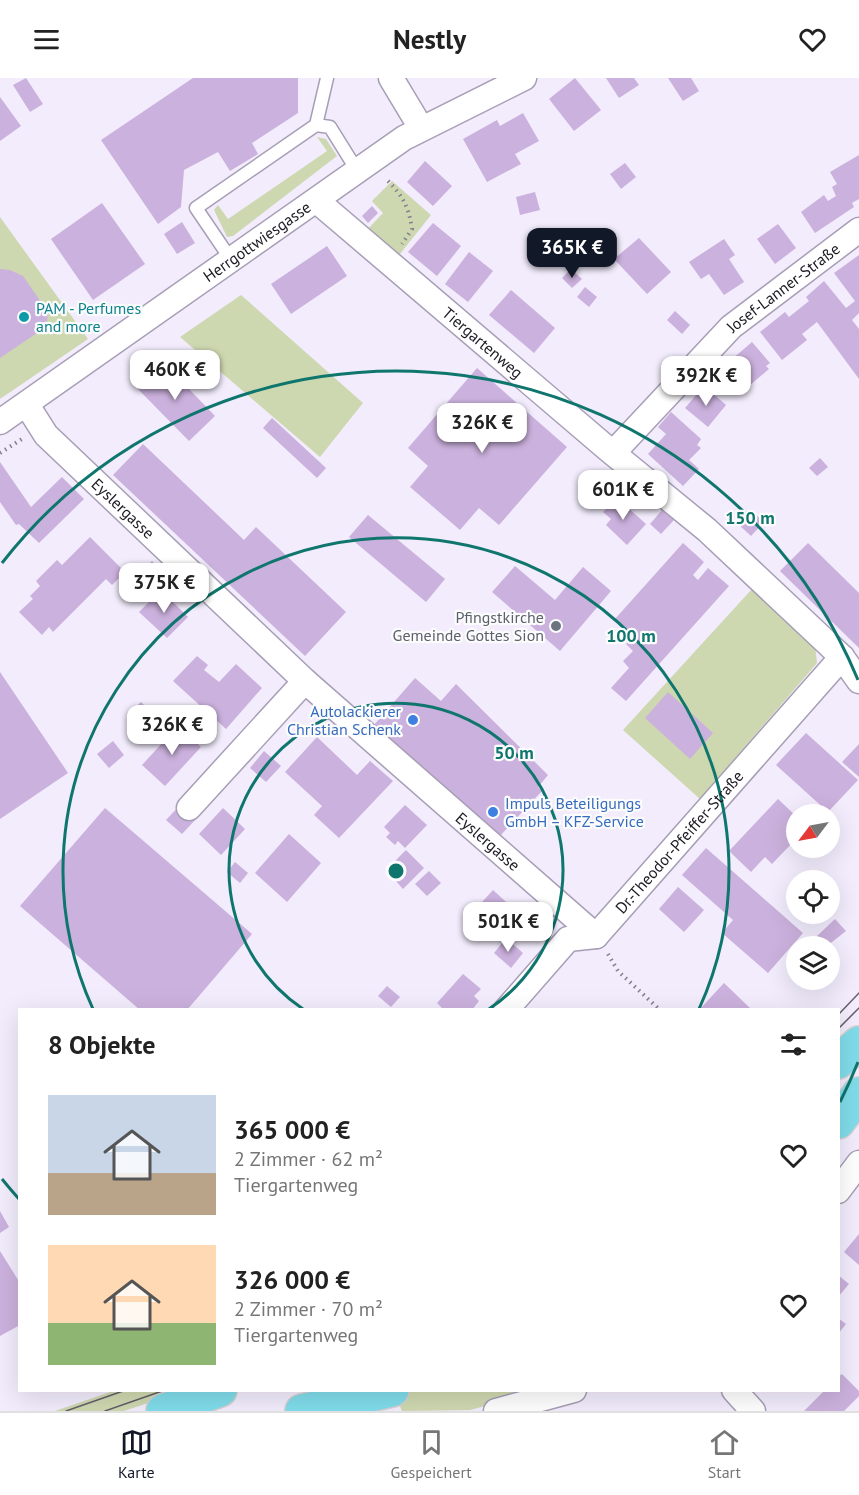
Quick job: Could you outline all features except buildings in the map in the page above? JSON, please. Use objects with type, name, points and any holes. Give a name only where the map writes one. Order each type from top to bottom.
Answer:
[{"type":"main road","points":[[840,1060],[859,1043]]},
{"type":"main road","points":[[840,1119],[859,1094]]},
{"type":"main road","points":[[163,1411],[215,1392]]},
{"type":"main road","points":[[302,1411],[383,1392]]},
{"type":"street","points":[[391,78],[422,128]]},
{"type":"street","name":"Herrgottwiesgasse","points":[[0,422],[422,128],[524,78]]},
{"type":"street","name":"Tiergartenweg","points":[[317,201],[707,530],[842,657],[859,681]]},
{"type":"street","name":"Josef-Lanner-Straße","points":[[614,453],[731,327],[859,230]]},
{"type":"street","name":"Eyslergasse","points":[[27,405],[46,435],[305,681],[596,936]]},
{"type":"street","name":"Dr.-Theodor-Pfeiffer-Straße","points":[[596,936],[842,657]]},
{"type":"street","points":[[189,808],[305,681]]},
{"type":"street","points":[[508,1008],[568,939],[596,936]]},
{"type":"street","points":[[840,1188],[859,1163]]},
{"type":"street","points":[[496,1411],[567,1392]]},
{"type":"street","points":[[736,1392],[753,1411]]},
{"type":"lane","points":[[232,261],[196,208],[316,125],[327,78]]},
{"type":"lane","points":[[316,125],[330,127],[358,172]]},
{"type":"path","points":[[388,181],[405,202],[412,229],[389,261]]},
{"type":"path","points":[[0,453],[28,435]]},
{"type":"path","points":[[596,936],[618,970],[658,1008]]},
{"type":"green space","points":[[317,137],[326,139],[337,156],[233,236],[227,237],[214,210],[218,205],[228,219],[327,151]]},
{"type":"green space","points":[[392,181],[431,215],[396,259],[365,232],[383,213],[372,201]]},
{"type":"green space","points":[[0,217],[88,339],[0,399]]},
{"type":"green space","points":[[241,295],[363,403],[320,457],[180,337]]},
{"type":"green space","points":[[752,589],[815,645],[817,663],[700,799],[623,730]]},
{"type":"green space","points":[[110,1392],[181,1392],[124,1411],[55,1411]]},
{"type":"green space","points":[[536,1392],[470,1410],[402,1411],[398,1401],[403,1393]]},
{"type":"tram line","points":[[840,1013],[859,993]]},
{"type":"tram line","points":[[840,1027],[859,1008]]},
{"type":"tram line","points":[[66,1411],[120,1392]]},
{"type":"tram line","points":[[105,1411],[159,1392]]},
{"type":"place","name":"PAM - Perfumes and more","points":[[24,317]]},
{"type":"place","name":"Pfingstkirche Gemeinde Gottes Sion","points":[[556,626]]},
{"type":"place","name":"Autolackierer Christian Schenk","points":[[413,720]]},
{"type":"place","name":"Impuls Beteiligungs GmbH – KFZ-Service","points":[[493,812]]}]
